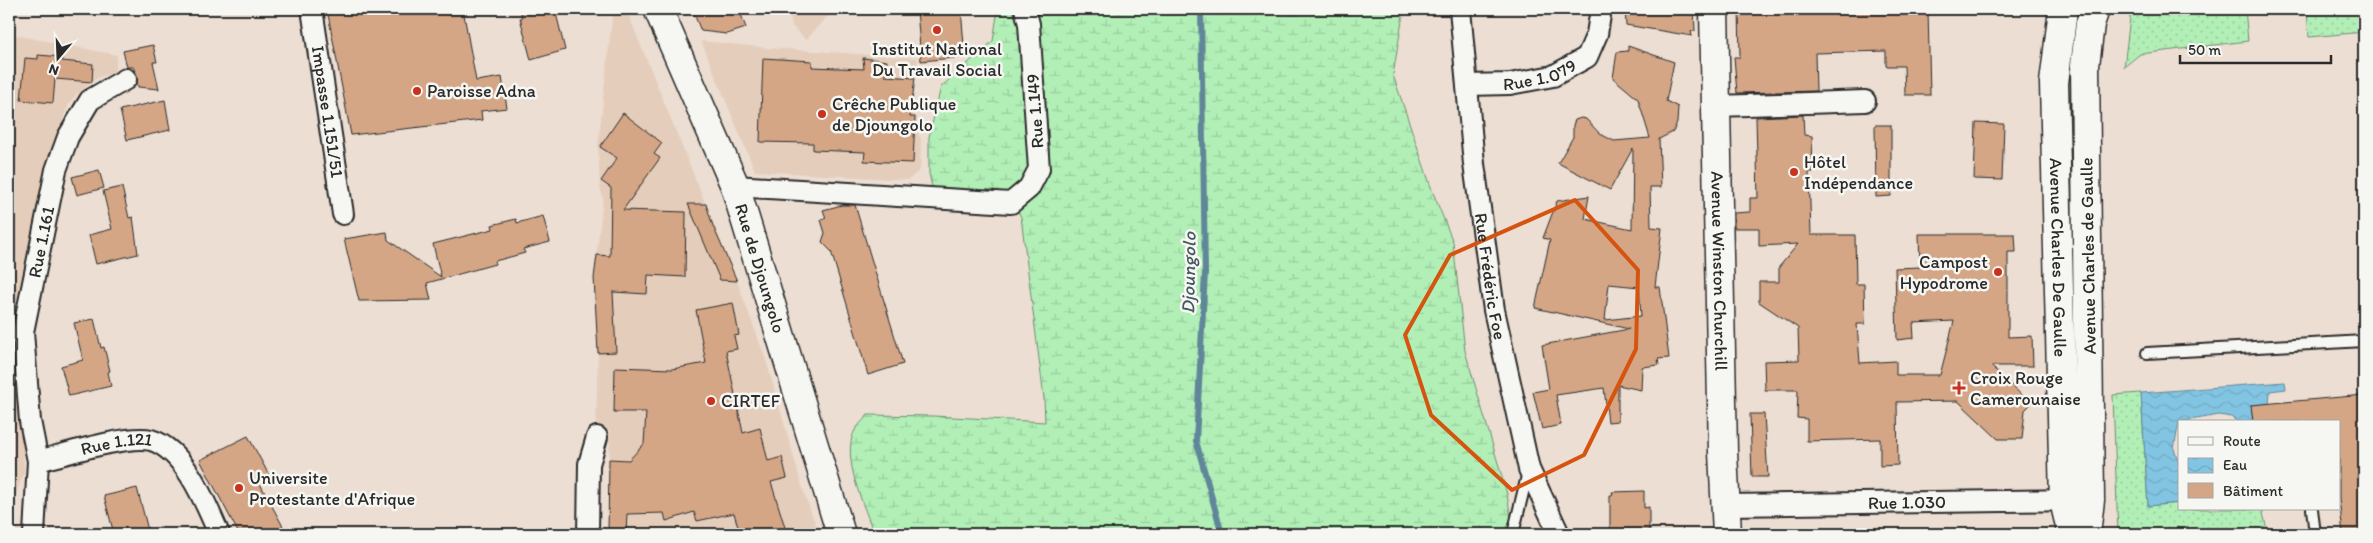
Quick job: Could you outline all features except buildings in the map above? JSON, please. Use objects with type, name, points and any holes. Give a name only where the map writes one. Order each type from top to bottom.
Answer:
[{"type":"street","name":"Impasse 1.151/51","points":[[312,9],[343,214]]},
{"type":"street","name":"Rue de Djoungolo","points":[[658,9],[734,186],[841,534]]},
{"type":"street","name":"Rue 1.149","points":[[734,186],[1011,203],[1029,188],[1039,168],[1029,24],[1025,9]]},
{"type":"street","name":"Rue Frédéric Foe","points":[[1460,9],[1474,164],[1494,310],[1528,469],[1559,534]]},
{"type":"street","name":"Rue 1.079","points":[[1467,85],[1510,84],[1553,76],[1587,57],[1597,34],[1601,9]]},
{"type":"street","name":"Avenue Winston Churchill","points":[[1714,9],[1727,534]]},
{"type":"street","name":"Avenue Charles De Gaulle","points":[[2063,9],[2054,83],[2077,500],[2072,534]]},
{"type":"street","name":"Avenue Charles de Gaulle","points":[[2086,534],[2077,500],[2085,65],[2090,24],[2095,9]]},
{"type":"street","name":"Rue 1.161","points":[[38,461],[30,421],[23,332],[56,170],[68,137],[90,100],[126,79]]},
{"type":"street","points":[[1717,106],[1865,101]]},
{"type":"street","points":[[588,534],[589,464],[597,437]]},
{"type":"street","name":"Rue 1.121","points":[[38,461],[118,441],[151,440],[179,457],[209,510],[219,534]]},
{"type":"street","points":[[34,534],[38,461]]},
{"type":"street","name":"Rue 1.030","points":[[1725,505],[2077,500]]},
{"type":"lane","points":[[2147,353],[2364,341]]},
{"type":"lane","points":[[1513,534],[1528,469]]},
{"type":"lane","points":[[2312,510],[2315,534]]},
{"type":"highlighted area","points":[[1575,200],[1638,270],[1636,349],[1584,455],[1512,490],[1431,415],[1405,335],[1450,255]]},
{"type":"shaded area","points":[[613,9],[626,9],[737,281],[766,360],[804,493],[819,534],[608,534],[610,430],[596,429],[598,355],[594,277],[603,199],[600,187],[598,146]]},
{"type":"shaded area","points":[[789,9],[834,9],[806,40],[792,26]]},
{"type":"shaded area","points":[[9,34],[117,55],[115,72],[97,78],[76,95],[69,104],[54,142],[37,205],[12,353],[23,437],[24,473],[9,512]]},
{"type":"shaded area","name":"Crêche Publique de Djoungolo","points":[[701,41],[769,48],[918,58],[911,109],[917,118],[916,130],[921,139],[920,170],[908,180],[755,171]]},
{"type":"green space","points":[[998,9],[1404,9],[1393,75],[1432,190],[1453,242],[1465,351],[1507,494],[1511,519],[1507,534],[874,534],[860,496],[850,454],[851,441],[855,430],[868,415],[933,416],[1045,422],[1044,398],[1021,217],[1018,211],[939,195],[932,187],[929,173],[929,137],[941,87],[993,41]]},
{"type":"green space","points":[[2131,9],[2245,9],[2248,41],[2140,54],[2124,67]]},
{"type":"green space","points":[[2307,9],[2364,9],[2364,32],[2309,37]]},
{"type":"green space","points":[[2141,393],[2148,506],[2178,503],[2178,510],[2262,510],[2268,534],[2118,534],[2113,395]]},
{"type":"water","points":[[2285,382],[2286,389],[2270,391],[2269,404],[2251,405],[2253,420],[2235,420],[2231,417],[2219,415],[2190,420],[2178,420],[2174,449],[2178,462],[2178,503],[2148,506],[2141,393]]},
{"type":"waterway","name":"Djoungolo","points":[[1201,9],[1205,273],[1196,441],[1222,534]]},
{"type":"place","name":"Institut National Du Travail Social","points":[[937,30]]},
{"type":"place","name":"Paroisse Adna","points":[[417,91]]},
{"type":"place","name":"Crêche Publique de Djoungolo","points":[[822,114]]},
{"type":"place","name":"Hôtel Indépendance","points":[[1794,172]]},
{"type":"place","name":"Campost Hypodrome","points":[[1998,272]]},
{"type":"place","name":"Croix Rouge Camerounaise","points":[[1959,388]]},
{"type":"place","name":"CIRTEF","points":[[711,401]]},
{"type":"place","name":"Universite Protestante d'Afrique","points":[[239,488]]}]
